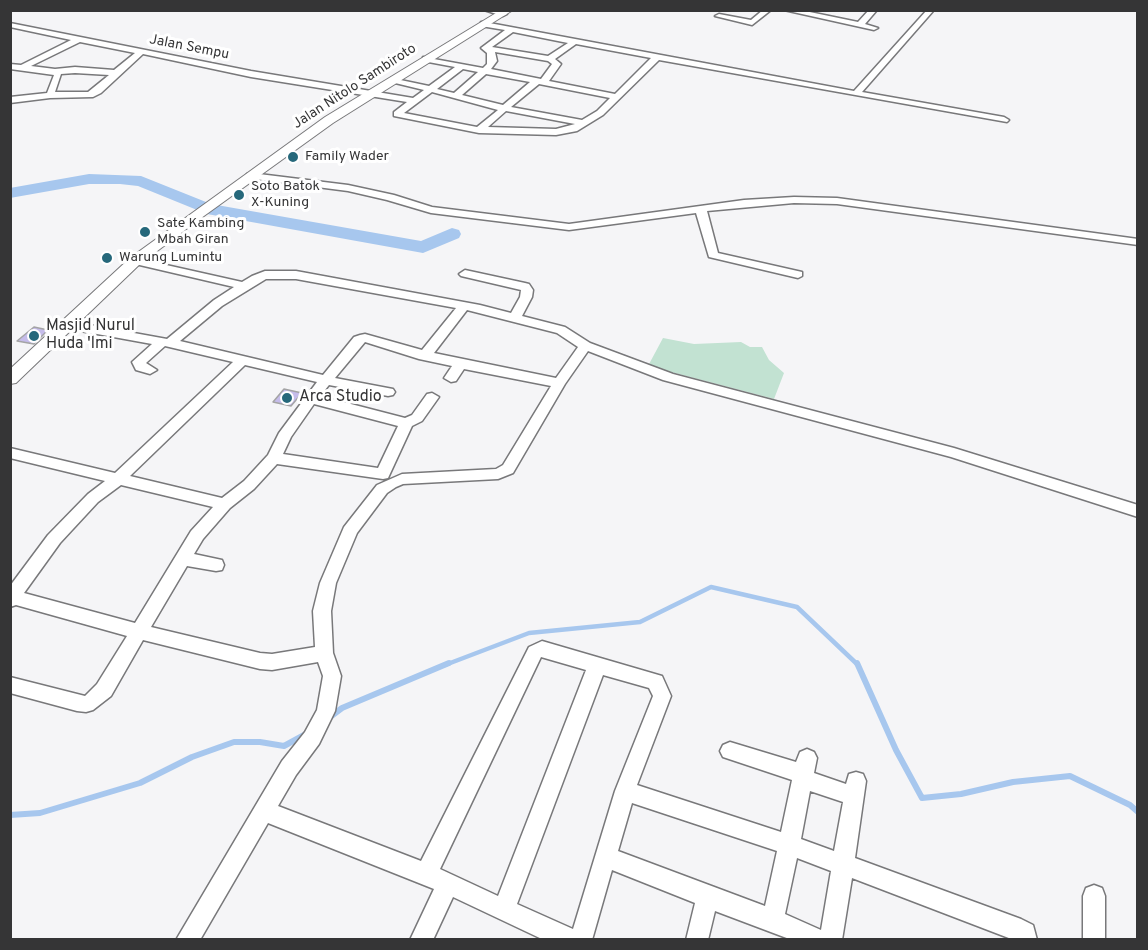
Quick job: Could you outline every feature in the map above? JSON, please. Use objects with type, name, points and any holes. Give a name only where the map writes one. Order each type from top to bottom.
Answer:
[{"type":"street","points":[[487,10],[506,12]]},
{"type":"street","points":[[720,15],[754,22],[768,10]]},
{"type":"street","points":[[787,10],[874,28]]},
{"type":"street","points":[[827,10],[840,13],[833,20]]},
{"type":"street","points":[[860,25],[874,10]]},
{"type":"street","points":[[856,94],[930,10]]},
{"type":"street","name":"Jalan Nitolo Sambiroto","points":[[10,380],[135,261],[192,218],[329,120],[506,12]]},
{"type":"street","points":[[484,24],[1004,120]]},
{"type":"street","name":"Jalan Sempu","points":[[10,25],[77,40],[414,101]]},
{"type":"street","points":[[485,48],[510,30]]},
{"type":"street","points":[[21,68],[77,40]]},
{"type":"street","points":[[550,59],[574,42]]},
{"type":"street","points":[[479,130],[502,108],[541,80],[557,64],[550,59],[485,48]]},
{"type":"street","points":[[456,96],[493,61],[491,52],[485,48]]},
{"type":"street","points":[[10,100],[50,95],[90,95],[98,92],[141,52]]},
{"type":"street","points":[[462,66],[397,114],[427,118],[479,130],[556,132],[574,129],[600,113],[657,57]]},
{"type":"street","points":[[426,59],[541,80],[617,97]]},
{"type":"street","points":[[10,66],[55,72],[75,70],[116,73]]},
{"type":"street","points":[[50,95],[58,75],[55,72]]},
{"type":"street","points":[[394,80],[502,108],[583,123]]},
{"type":"street","points":[[10,111],[28,98]]},
{"type":"street","points":[[251,176],[348,188],[390,197],[431,210],[569,227],[784,201],[837,201],[1137,242]]},
{"type":"street","points":[[701,210],[713,255],[798,274]]},
{"type":"street","points":[[135,261],[243,286]]},
{"type":"street","points":[[465,274],[525,287],[526,297],[515,317]]},
{"type":"street","points":[[150,370],[141,367],[139,362],[243,286],[265,275],[296,276],[515,317],[561,330],[585,346],[668,377],[964,456],[1137,511]]},
{"type":"street","points":[[424,356],[464,306]]},
{"type":"street","points":[[68,325],[166,342],[326,380],[388,392]]},
{"type":"street","points":[[10,685],[86,704],[104,690],[197,536],[225,504],[249,485],[274,458],[284,436],[310,398],[359,340],[365,338],[398,346],[424,356],[559,382]]},
{"type":"street","points":[[274,458],[390,478],[498,474],[508,469],[559,382],[585,346]]},
{"type":"street","points":[[243,360],[117,480],[93,498],[54,539],[11,598],[260,661],[281,661],[324,653]]},
{"type":"street","points":[[451,378],[460,364]]},
{"type":"street","points":[[310,398],[406,423],[417,418],[432,397]]},
{"type":"street","points":[[187,939],[289,768],[312,738],[326,711],[332,676],[324,653],[322,611],[335,565],[350,531],[390,478],[406,423]]},
{"type":"street","points":[[10,453],[225,504]]},
{"type":"street","points":[[183,559],[216,565]]},
{"type":"street","points":[[426,874],[535,652],[542,649],[655,682],[662,696],[625,791],[581,939]]},
{"type":"street","points":[[504,909],[597,666]]},
{"type":"street","points":[[730,751],[804,770],[855,789],[831,939]]},
{"type":"street","points":[[773,920],[804,770]]},
{"type":"street","points":[[625,791],[789,846],[1004,923],[1025,933],[1026,939]]},
{"type":"street","points":[[264,811],[448,883],[572,939]]},
{"type":"street","points":[[606,857],[819,939]]},
{"type":"street","points":[[420,939],[448,883]]},
{"type":"street","points":[[1094,896],[1094,939]]},
{"type":"street","points":[[697,939],[707,897]]},
{"type":"green space","points":[[663,338],[694,344],[741,342],[750,347],[762,347],[769,360],[784,373],[774,399],[648,366]]},
{"type":"building","name":"Masjid Nurul Huda 'lmi","points":[[34,327],[48,330],[34,344],[17,341]]},
{"type":"building","name":"Arca Studio","points":[[284,389],[302,393],[291,406],[273,402]]},
{"type":"waterway","points":[[10,193],[89,179],[120,179],[141,181],[207,209],[423,247],[452,234]]},
{"type":"waterway","points":[[445,665],[529,633],[640,622],[711,587],[797,607],[858,665]]},
{"type":"waterway","points":[[330,717],[342,708],[449,663]]},
{"type":"waterway","points":[[858,665],[896,750],[922,798],[961,794],[1013,782],[1070,776],[1130,805],[1138,812]]},
{"type":"waterway","points":[[10,815],[40,813],[140,783],[192,757],[234,742],[260,742],[284,746],[306,734]]},
{"type":"place","name":"Family Wader","points":[[293,157]]},
{"type":"place","name":"Soto Batok X-Kuning","points":[[239,195]]},
{"type":"place","name":"Sate Kambing Mbah Giran","points":[[145,232]]},
{"type":"place","name":"Warung Lumintu","points":[[107,258]]},
{"type":"place","name":"Masjid Nurul Huda 'lmi","points":[[34,336]]},
{"type":"place","name":"Arca Studio","points":[[287,398]]}]
